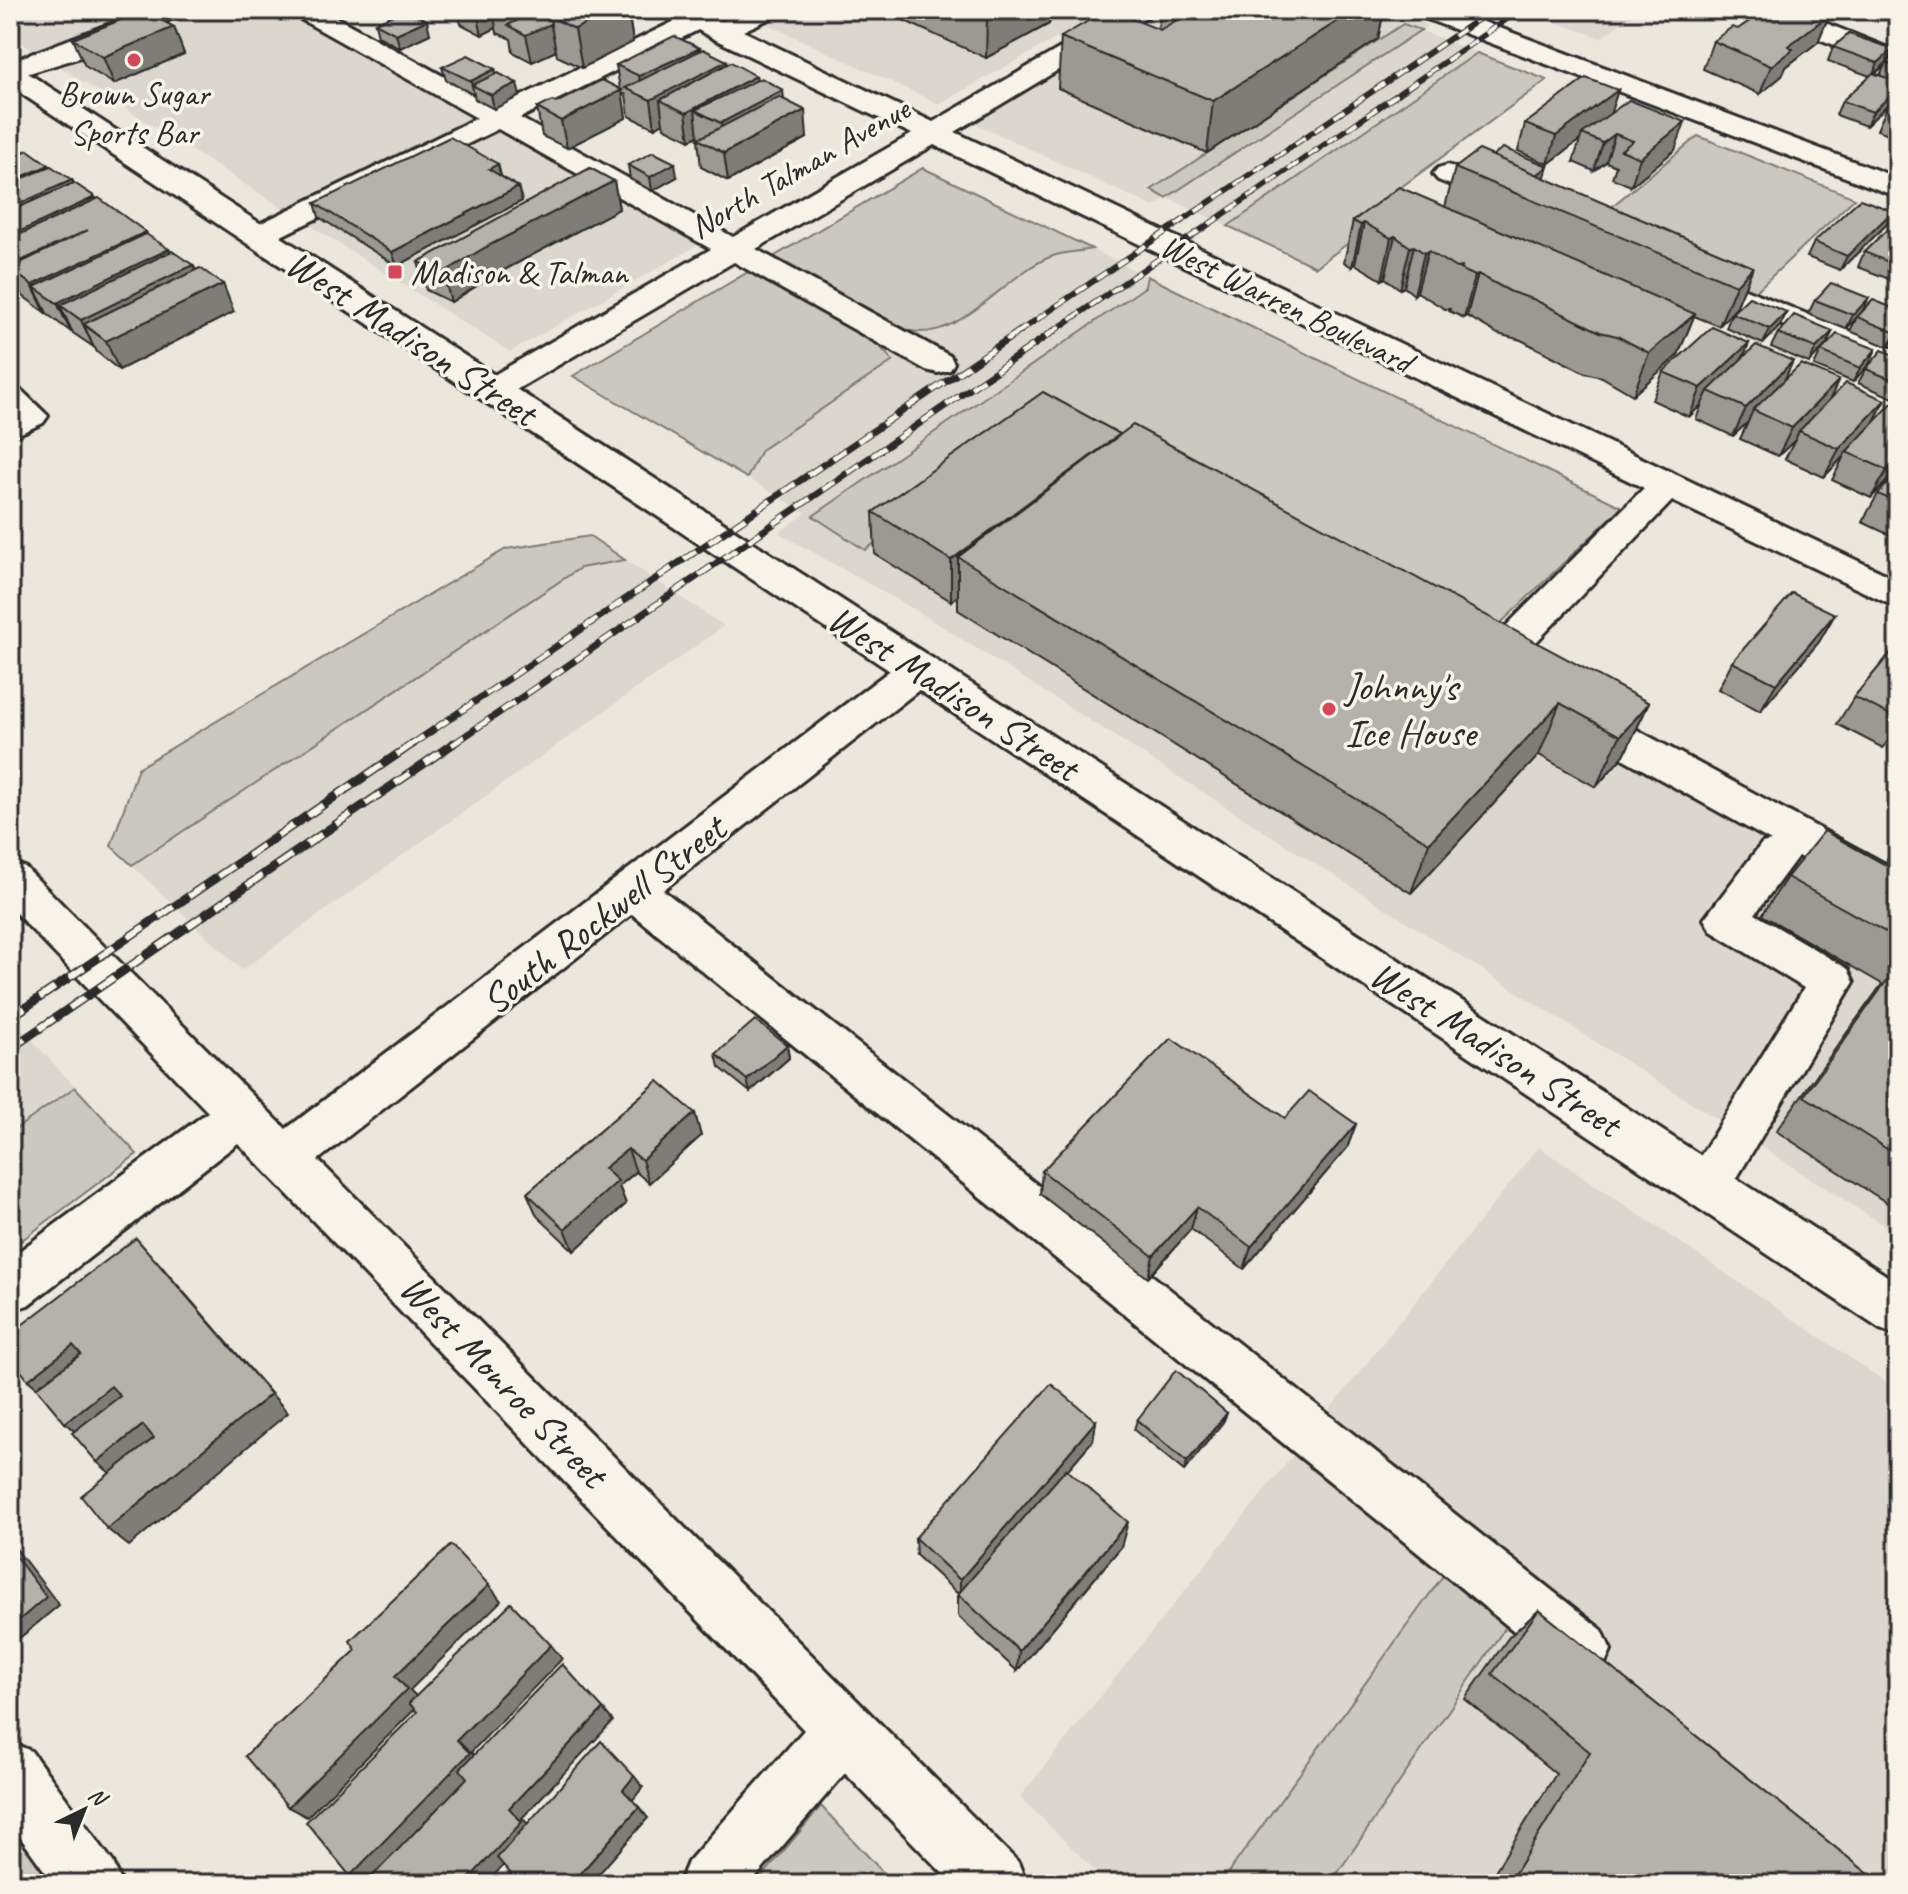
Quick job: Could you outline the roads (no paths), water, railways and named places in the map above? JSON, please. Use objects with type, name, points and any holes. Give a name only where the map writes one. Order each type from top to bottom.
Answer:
[{"type":"street","points":[[10,72],[71,51],[169,10]]},
{"type":"street","points":[[304,10],[938,363]]},
{"type":"street","points":[[258,236],[699,21],[766,10]]},
{"type":"street","name":"North Talman Avenue","points":[[492,390],[1145,10]]},
{"type":"street","points":[[1428,10],[1898,188]]},
{"type":"street","points":[[1770,10],[1898,62]]},
{"type":"street","name":"West Warren Boulevard","points":[[699,21],[1898,595]]},
{"type":"street","name":"West Madison Street","points":[[10,72],[1898,1312]]},
{"type":"street","points":[[1448,174],[1535,211]]},
{"type":"street","points":[[1666,265],[1898,363]]},
{"type":"street","points":[[10,398],[31,416],[10,427]]},
{"type":"street","points":[[1667,485],[1489,667],[1898,891]]},
{"type":"street","name":"South Rockwell Street","points":[[286,1157],[919,669]]},
{"type":"street","points":[[1706,1186],[1832,982],[1726,919],[1777,855]]},
{"type":"street","name":"West Monroe Street","points":[[10,879],[996,1884]]},
{"type":"street","points":[[633,891],[1614,1676]]},
{"type":"street","points":[[10,1288],[242,1113]]},
{"type":"street","points":[[710,1884],[844,1729]]},
{"type":"street","points":[[10,1772],[91,1884]]},
{"type":"railway","points":[[1017,333],[1492,10]]},
{"type":"railway","points":[[1051,333],[1520,10]]},
{"type":"railway","points":[[411,745],[1020,331]]},
{"type":"railway","points":[[452,745],[1054,331]]},
{"type":"railway","points":[[10,1018],[414,743]]},
{"type":"railway","points":[[10,1049],[454,743]]},
{"type":"place","name":"Brown Sugar Sports Bar","points":[[134,60]]},
{"type":"place","name":"Madison & Talman","points":[[395,272]]},
{"type":"place","name":"Johnny's Ice House","points":[[1329,709]]}]
